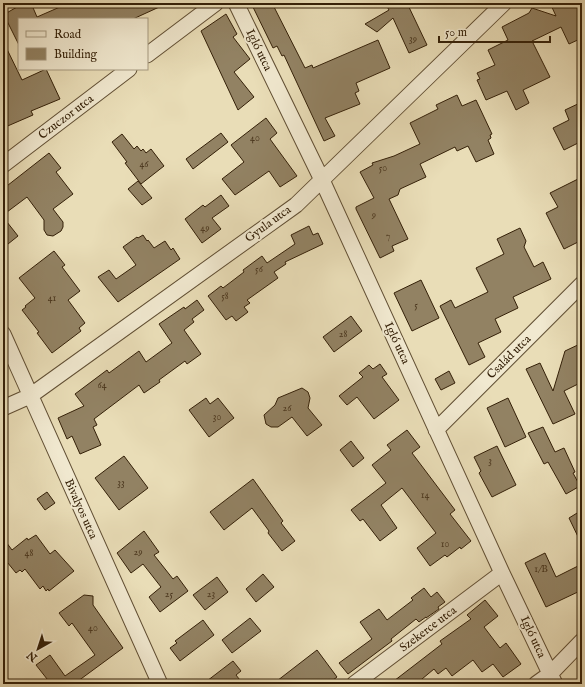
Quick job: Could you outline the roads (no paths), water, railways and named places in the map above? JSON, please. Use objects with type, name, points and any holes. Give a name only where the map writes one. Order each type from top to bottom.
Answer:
[{"type":"street","points":[[148,55],[216,3]]},
{"type":"street","name":"Igló utca","points":[[236,3],[322,180],[502,573],[553,679]]},
{"type":"street","name":"Gyula utca","points":[[3,408],[30,396],[296,205],[504,3]]},
{"type":"street","name":"Czuczor utca","points":[[3,165],[128,70]]},
{"type":"street","name":"Család utca","points":[[436,430],[582,284]]},
{"type":"street","name":"Bivalyos utca","points":[[3,334],[160,684]]},
{"type":"street","name":"Szekerce utca","points":[[354,684],[502,573]]},
{"type":"street","points":[[536,684],[553,679],[582,641]]}]
